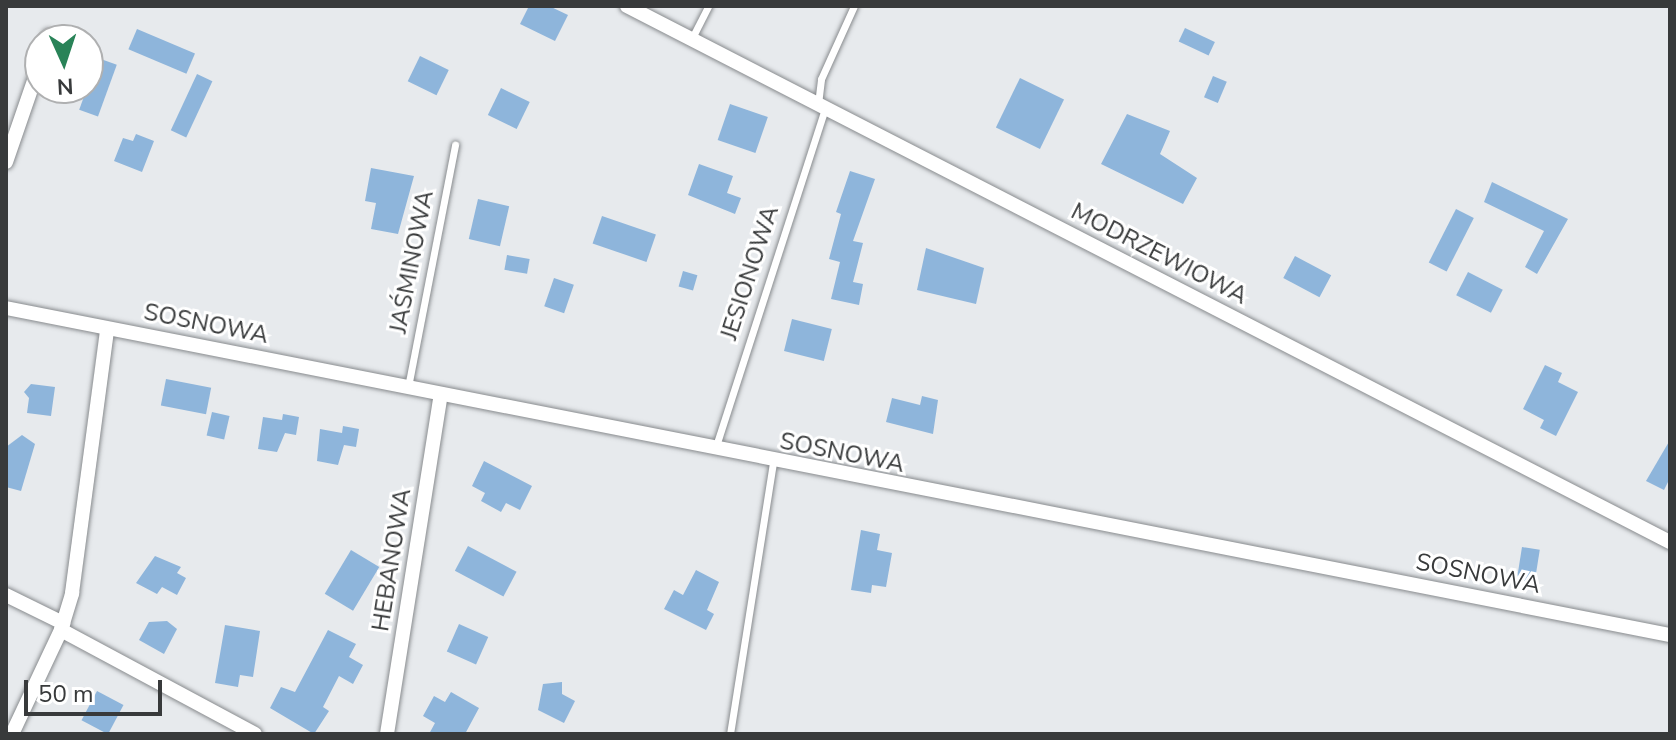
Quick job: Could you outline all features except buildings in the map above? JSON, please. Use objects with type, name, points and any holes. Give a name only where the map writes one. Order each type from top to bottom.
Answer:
[{"type":"street","name":"MODRZEWIOWA","points":[[627,6],[1670,542]]},
{"type":"street","points":[[6,162],[26,104]]},
{"type":"street","name":"SOSNOWA","points":[[6,308],[714,451],[1670,635]]},
{"type":"street","points":[[12,734],[62,626],[72,593],[107,330]]},
{"type":"street","name":"HEBANOWA","points":[[387,734],[441,394]]},
{"type":"street","points":[[6,595],[255,734]]},
{"type":"lane","points":[[691,40],[708,6]]},
{"type":"lane","name":"JESIONOWA","points":[[714,451],[821,106],[821,79],[854,6]]},
{"type":"lane","name":"JAŚMINOWA","points":[[408,387],[455,145]]},
{"type":"lane","points":[[730,734],[773,462]]}]
